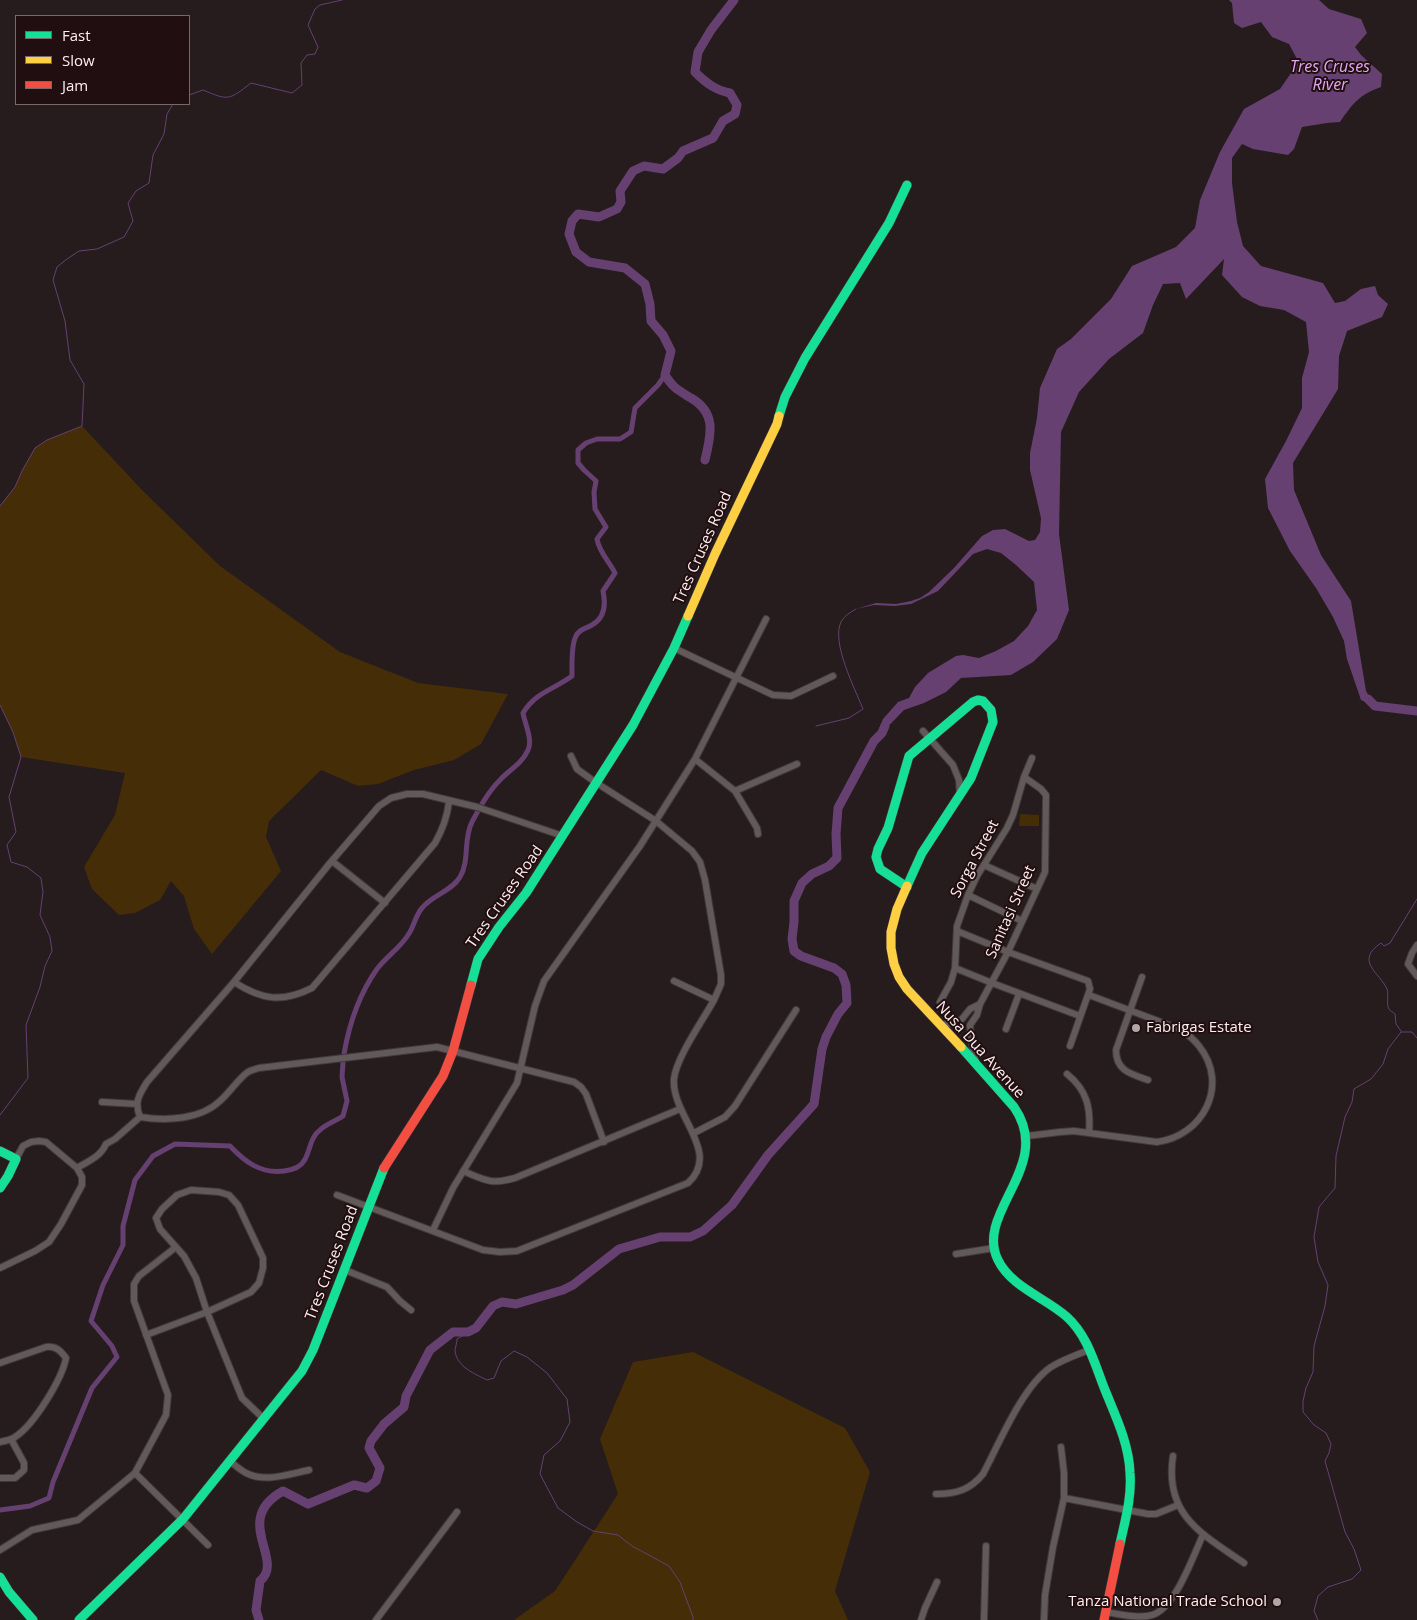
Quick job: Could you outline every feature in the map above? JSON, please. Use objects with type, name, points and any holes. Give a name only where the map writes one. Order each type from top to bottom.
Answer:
[{"type":"main road","name":"Tres Cruses Road","points":[[79,1620],[183,1519],[302,1371],[313,1350],[383,1170],[443,1076],[453,1051],[478,959],[499,927],[526,893],[633,725],[674,648],[714,554],[777,424],[785,396],[805,358],[889,222],[907,185]]},
{"type":"main road","name":"Nusa Dua Avenue","points":[[926,735],[973,702],[983,701],[991,710],[993,722],[971,778],[922,854],[897,909],[891,932],[891,948],[899,977],[907,989],[977,1063],[1019,1114],[1027,1136],[1022,1167],[995,1229],[994,1248]]},
{"type":"main road","points":[[907,887],[880,869],[876,858],[888,828],[909,756],[926,735]]},
{"type":"main road","points":[[0,1151],[16,1159],[0,1188]]},
{"type":"main road","points":[[994,1248],[997,1259],[1005,1272],[1016,1282],[1060,1311],[1077,1327],[1089,1350],[1124,1437],[1128,1452],[1131,1481],[1127,1511],[1105,1616]]},
{"type":"main road","points":[[0,1577],[9,1592],[33,1620]]},
{"type":"street","points":[[433,1230],[463,1171],[517,1083],[535,1006],[544,981],[640,846],[695,760],[766,619]]},
{"type":"street","points":[[674,648],[773,695],[791,696],[833,676]]},
{"type":"street","points":[[926,735],[953,765],[959,780],[960,796]]},
{"type":"street","points":[[338,1195],[483,1250],[500,1252],[517,1251],[688,1183],[696,1176],[701,1162],[694,1133],[680,1109],[674,1082],[681,1057],[714,1000],[721,984],[706,885],[700,862],[692,851],[656,821],[577,769],[571,756]]},
{"type":"street","name":"Sorga Street","points":[[940,1002],[955,968],[957,926],[960,915],[984,865],[1013,816],[1024,777],[1032,758]]},
{"type":"street","points":[[695,760],[735,791],[757,828],[758,834]]},
{"type":"street","points":[[735,791],[797,764]]},
{"type":"street","name":"Sanitasi Street","points":[[970,1025],[977,1015],[980,1004],[1008,952],[1045,872],[1046,796],[1041,789],[1024,777]]},
{"type":"street","points":[[140,1117],[136,1104],[147,1082],[234,982],[379,806],[391,798],[406,794],[423,794],[449,802],[477,807],[563,836]]},
{"type":"street","points":[[234,982],[246,990],[265,998],[300,994],[312,988],[435,843],[447,818],[449,802]]},
{"type":"street","points":[[332,861],[385,903]]},
{"type":"street","points":[[984,865],[1036,889]]},
{"type":"street","points":[[968,895],[1022,921]]},
{"type":"street","points":[[957,931],[1008,952],[1086,980],[1089,983],[1089,995],[1070,1046]]},
{"type":"street","points":[[1417,946],[1408,964],[1417,976]]},
{"type":"street","points":[[955,968],[992,984],[1080,1016]]},
{"type":"street","points":[[1142,976],[1116,1050],[1116,1059],[1121,1067],[1130,1074],[1148,1080]]},
{"type":"street","points":[[674,981],[714,1000]]},
{"type":"street","points":[[1006,1029],[1019,994]]},
{"type":"street","points":[[1027,1136],[1060,1132],[1090,1133],[1147,1142],[1164,1141],[1192,1128],[1205,1112],[1209,1103],[1212,1085],[1211,1072],[1200,1046],[1182,1030],[1089,995]]},
{"type":"street","name":"Sanitasi Street","points":[[940,1026],[957,1022],[970,1009],[980,1004]]},
{"type":"street","points":[[694,1133],[726,1117],[735,1106],[796,1010]]},
{"type":"street","points":[[962,1019],[970,1025],[971,1040],[977,1063]]},
{"type":"street","points":[[78,1168],[98,1156],[104,1150],[106,1144],[115,1139],[140,1117],[168,1118],[207,1112],[220,1102],[248,1072],[259,1068],[437,1047],[566,1079],[581,1087],[586,1094],[604,1142]]},
{"type":"street","points":[[1067,1074],[1083,1091],[1090,1118],[1090,1133]]},
{"type":"street","points":[[102,1102],[136,1104]]},
{"type":"street","points":[[463,1171],[491,1182],[502,1182],[604,1142],[680,1109]]},
{"type":"street","points":[[0,1268],[35,1252],[49,1242],[82,1185],[82,1177],[78,1168],[46,1142],[31,1142],[23,1146],[16,1159]]},
{"type":"street","points":[[146,1335],[207,1312],[251,1292],[259,1283],[263,1268],[263,1258],[238,1204],[229,1195],[219,1192],[191,1190],[177,1195],[162,1208],[156,1218],[160,1229],[184,1256],[196,1278],[207,1312],[242,1398],[264,1419]]},
{"type":"street","points":[[0,1550],[32,1530],[78,1520],[135,1473],[166,1415],[168,1395],[134,1301],[134,1284],[139,1276],[176,1247]]},
{"type":"street","points":[[956,1254],[994,1248]]},
{"type":"street","points":[[345,1270],[388,1287],[411,1310]]},
{"type":"street","points":[[0,1363],[53,1346],[61,1350],[66,1358],[64,1368],[38,1414],[15,1437],[0,1442]]},
{"type":"street","points":[[936,1494],[960,1492],[978,1480],[983,1474],[1021,1401],[1040,1376],[1064,1360],[1089,1350]]},
{"type":"street","points":[[0,1478],[15,1478],[24,1470],[24,1463],[10,1439]]},
{"type":"street","points":[[1044,1620],[1045,1595],[1051,1556],[1064,1498],[1061,1447]]},
{"type":"street","points":[[1173,1456],[1171,1481],[1178,1505],[1188,1520],[1203,1535],[1244,1563]]},
{"type":"street","points":[[230,1461],[245,1472],[262,1478],[309,1470]]},
{"type":"street","points":[[135,1473],[208,1545]]},
{"type":"street","points":[[1064,1498],[1127,1511],[1156,1514],[1178,1505]]},
{"type":"street","points":[[376,1620],[457,1512]]},
{"type":"street","points":[[1105,1616],[1151,1616],[1167,1606],[1174,1596],[1203,1535]]},
{"type":"street","points":[[984,1620],[986,1546]]},
{"type":"street","points":[[921,1620],[924,1608],[938,1582]]},
{"type":"shaded area","points":[[82,426],[144,492],[220,566],[340,652],[418,683],[508,694],[481,744],[454,760],[414,770],[378,784],[358,786],[321,770],[269,821],[266,837],[281,871],[212,954],[194,929],[184,896],[171,881],[160,900],[135,913],[119,915],[92,889],[84,867],[115,815],[125,773],[21,757],[13,732],[0,705],[0,506],[15,487],[35,448],[47,440]]},
{"type":"shaded area","points":[[1020,814],[1039,815],[1039,826],[1019,826]]},
{"type":"shaded area","points":[[693,1352],[845,1428],[870,1472],[835,1591],[848,1620],[514,1620],[555,1591],[618,1494],[600,1439],[633,1362]]},
{"type":"water","name":"Tres Cruses River","points":[[1229,0],[1319,0],[1329,9],[1361,19],[1367,33],[1355,47],[1382,74],[1381,87],[1357,100],[1340,122],[1302,127],[1294,149],[1288,155],[1253,149],[1242,144],[1232,158],[1232,183],[1237,222],[1243,246],[1261,266],[1323,283],[1335,303],[1345,301],[1361,289],[1375,286],[1378,295],[1388,304],[1382,317],[1347,331],[1339,356],[1338,389],[1293,463],[1294,490],[1321,555],[1351,601],[1366,691],[1375,706],[1361,700],[1347,659],[1344,641],[1333,617],[1316,588],[1290,551],[1268,508],[1265,479],[1302,408],[1302,378],[1309,352],[1306,322],[1284,310],[1260,306],[1242,297],[1222,275],[1224,259],[1186,299],[1180,283],[1163,284],[1143,333],[1109,359],[1079,392],[1061,432],[1059,534],[1069,610],[1057,639],[1033,662],[1011,675],[961,678],[946,692],[904,710],[874,741],[838,808],[883,719],[898,702],[909,698],[915,687],[928,673],[956,656],[963,655],[979,658],[1014,641],[1028,626],[1037,610],[1034,582],[1001,553],[987,549],[973,554],[938,591],[911,604],[895,606],[874,605],[856,609],[876,603],[896,604],[920,598],[954,568],[982,536],[993,530],[1005,529],[1029,541],[1035,540],[1040,532],[1041,518],[1030,470],[1030,453],[1037,418],[1040,388],[1057,349],[1071,339],[1111,299],[1132,266],[1176,247],[1195,228],[1200,200],[1220,152],[1244,109],[1280,89],[1291,73],[1297,59],[1289,44],[1272,37],[1261,22],[1242,28],[1234,23],[1232,3]]},
{"type":"waterway","points":[[190,95],[203,90],[218,96],[228,97],[238,93],[251,83],[292,93],[302,85],[301,63],[307,55],[315,54],[318,47],[308,25],[315,9],[320,5],[342,0]]},
{"type":"waterway","points":[[705,460],[710,433],[708,418],[705,410],[676,389],[665,375],[671,351],[663,335],[651,321],[650,304],[645,284],[625,268],[589,262],[576,252],[569,234],[572,221],[578,214],[599,217],[617,209],[621,202],[620,191],[633,171],[644,166],[663,169],[678,158],[683,151],[713,138],[723,121],[735,114],[737,105],[730,93],[711,86],[695,72],[698,52],[711,30],[734,0]]},
{"type":"waterway","points":[[0,506],[15,487],[35,448],[47,440],[82,426],[84,384],[70,360],[65,321],[53,280],[57,267],[79,251],[97,249],[124,237],[133,221],[128,203],[136,191],[149,183],[153,155],[164,134],[167,114],[172,105]]},
{"type":"waterway","points":[[344,1054],[356,1010],[371,978],[377,969],[405,940],[422,908],[452,886],[460,877],[465,864],[469,829],[475,816],[484,800],[496,785],[519,763],[528,750],[530,742],[523,713],[533,700],[572,676],[574,640],[581,630],[600,619],[604,611],[603,591],[615,573],[598,544],[597,539],[606,527],[595,509],[594,492],[596,481],[578,463],[578,450],[586,443],[597,439],[620,439],[631,432],[635,408],[658,385],[665,375]]},
{"type":"waterway","points":[[816,726],[849,718],[863,709],[845,666],[839,641],[841,622],[856,609]]},
{"type":"waterway","points":[[1368,699],[1375,706],[1417,711]]},
{"type":"waterway","points":[[0,705],[13,732],[21,757],[9,797],[16,832],[7,845],[11,862],[27,867],[41,878],[43,892],[40,915],[50,937],[52,951],[45,966],[40,987],[26,1025],[28,1078],[0,1115]]},
{"type":"waterway","points":[[259,1620],[256,1610],[260,1581],[266,1572],[267,1562],[260,1527],[261,1514],[268,1502],[283,1491],[308,1504],[354,1485],[367,1488],[376,1481],[380,1468],[369,1448],[371,1441],[384,1424],[404,1407],[406,1396],[430,1350],[453,1332],[468,1332],[476,1328],[493,1306],[502,1302],[516,1304],[563,1290],[573,1285],[619,1249],[660,1237],[690,1237],[703,1231],[732,1205],[768,1155],[814,1104],[822,1049],[838,1014],[847,1003],[846,985],[842,974],[834,968],[801,956],[794,951],[792,939],[794,901],[802,883],[812,874],[829,866],[837,858],[838,808],[874,741],[882,733],[885,726]]},
{"type":"waterway","points":[[1401,1031],[1396,1024],[1395,1014],[1388,1007],[1387,989],[1371,967],[1369,961],[1373,949],[1381,943],[1384,946],[1390,943],[1417,899]]},
{"type":"waterway","points":[[1401,1032],[1412,1032],[1417,1038]]},
{"type":"waterway","points":[[1318,1620],[1314,1611],[1318,1596],[1328,1587],[1352,1579],[1361,1570],[1354,1549],[1345,1532],[1325,1461],[1331,1444],[1326,1433],[1314,1425],[1303,1412],[1303,1401],[1313,1372],[1314,1346],[1325,1306],[1328,1285],[1318,1262],[1314,1237],[1319,1207],[1335,1188],[1336,1156],[1354,1089],[1371,1079],[1383,1064],[1388,1049],[1401,1032]]},
{"type":"waterway","points":[[0,1510],[30,1506],[49,1498],[53,1482],[92,1388],[117,1357],[112,1346],[91,1321],[103,1285],[123,1245],[123,1226],[135,1180],[153,1156],[175,1144],[230,1146],[248,1162],[261,1169],[287,1171],[296,1168],[304,1161],[317,1133],[343,1116],[347,1101],[342,1077],[343,1062]]},
{"type":"waterway","points":[[476,1328],[457,1339],[456,1357],[463,1366],[487,1380],[494,1378],[501,1361],[514,1351],[527,1357],[547,1373],[567,1399],[570,1422],[560,1441],[544,1455],[540,1474],[558,1508],[593,1531],[618,1535],[632,1546],[669,1566],[680,1582],[693,1620]]},
{"type":"traffic: fast","points":[[779,416],[785,397],[805,358],[889,223],[907,185]]},
{"type":"traffic: fast","points":[[471,985],[478,959],[499,927],[526,893],[633,725],[674,648],[688,616]]},
{"type":"traffic: fast","points":[[907,886],[922,853],[971,778],[993,722],[991,710],[983,701],[973,702],[909,756],[888,828],[876,857],[880,869],[907,887]]},
{"type":"traffic: fast","points":[[961,1047],[1014,1107],[1024,1129],[1025,1149],[1021,1169],[996,1224],[993,1242],[998,1260],[1011,1278],[1059,1310],[1080,1333],[1090,1351],[1121,1431],[1129,1462],[1130,1491],[1120,1544]]},
{"type":"traffic: fast","points":[[0,1151],[16,1159],[0,1188]]},
{"type":"traffic: fast","points":[[79,1620],[183,1519],[302,1371],[313,1350],[384,1168]]},
{"type":"traffic: fast","points":[[0,1577],[9,1592],[33,1620]]},
{"type":"traffic: slow","points":[[688,616],[779,416]]},
{"type":"traffic: slow","points":[[907,886],[897,909],[891,932],[894,964],[899,977],[907,989],[961,1047]]},
{"type":"traffic: jam","points":[[384,1168],[443,1076],[453,1051],[471,985]]},
{"type":"traffic: jam","points":[[1104,1620],[1120,1544]]},
{"type":"place","name":"Fabrigas Estate","points":[[1136,1028]]},
{"type":"place","name":"Tanza National Trade School","points":[[1277,1602]]}]
